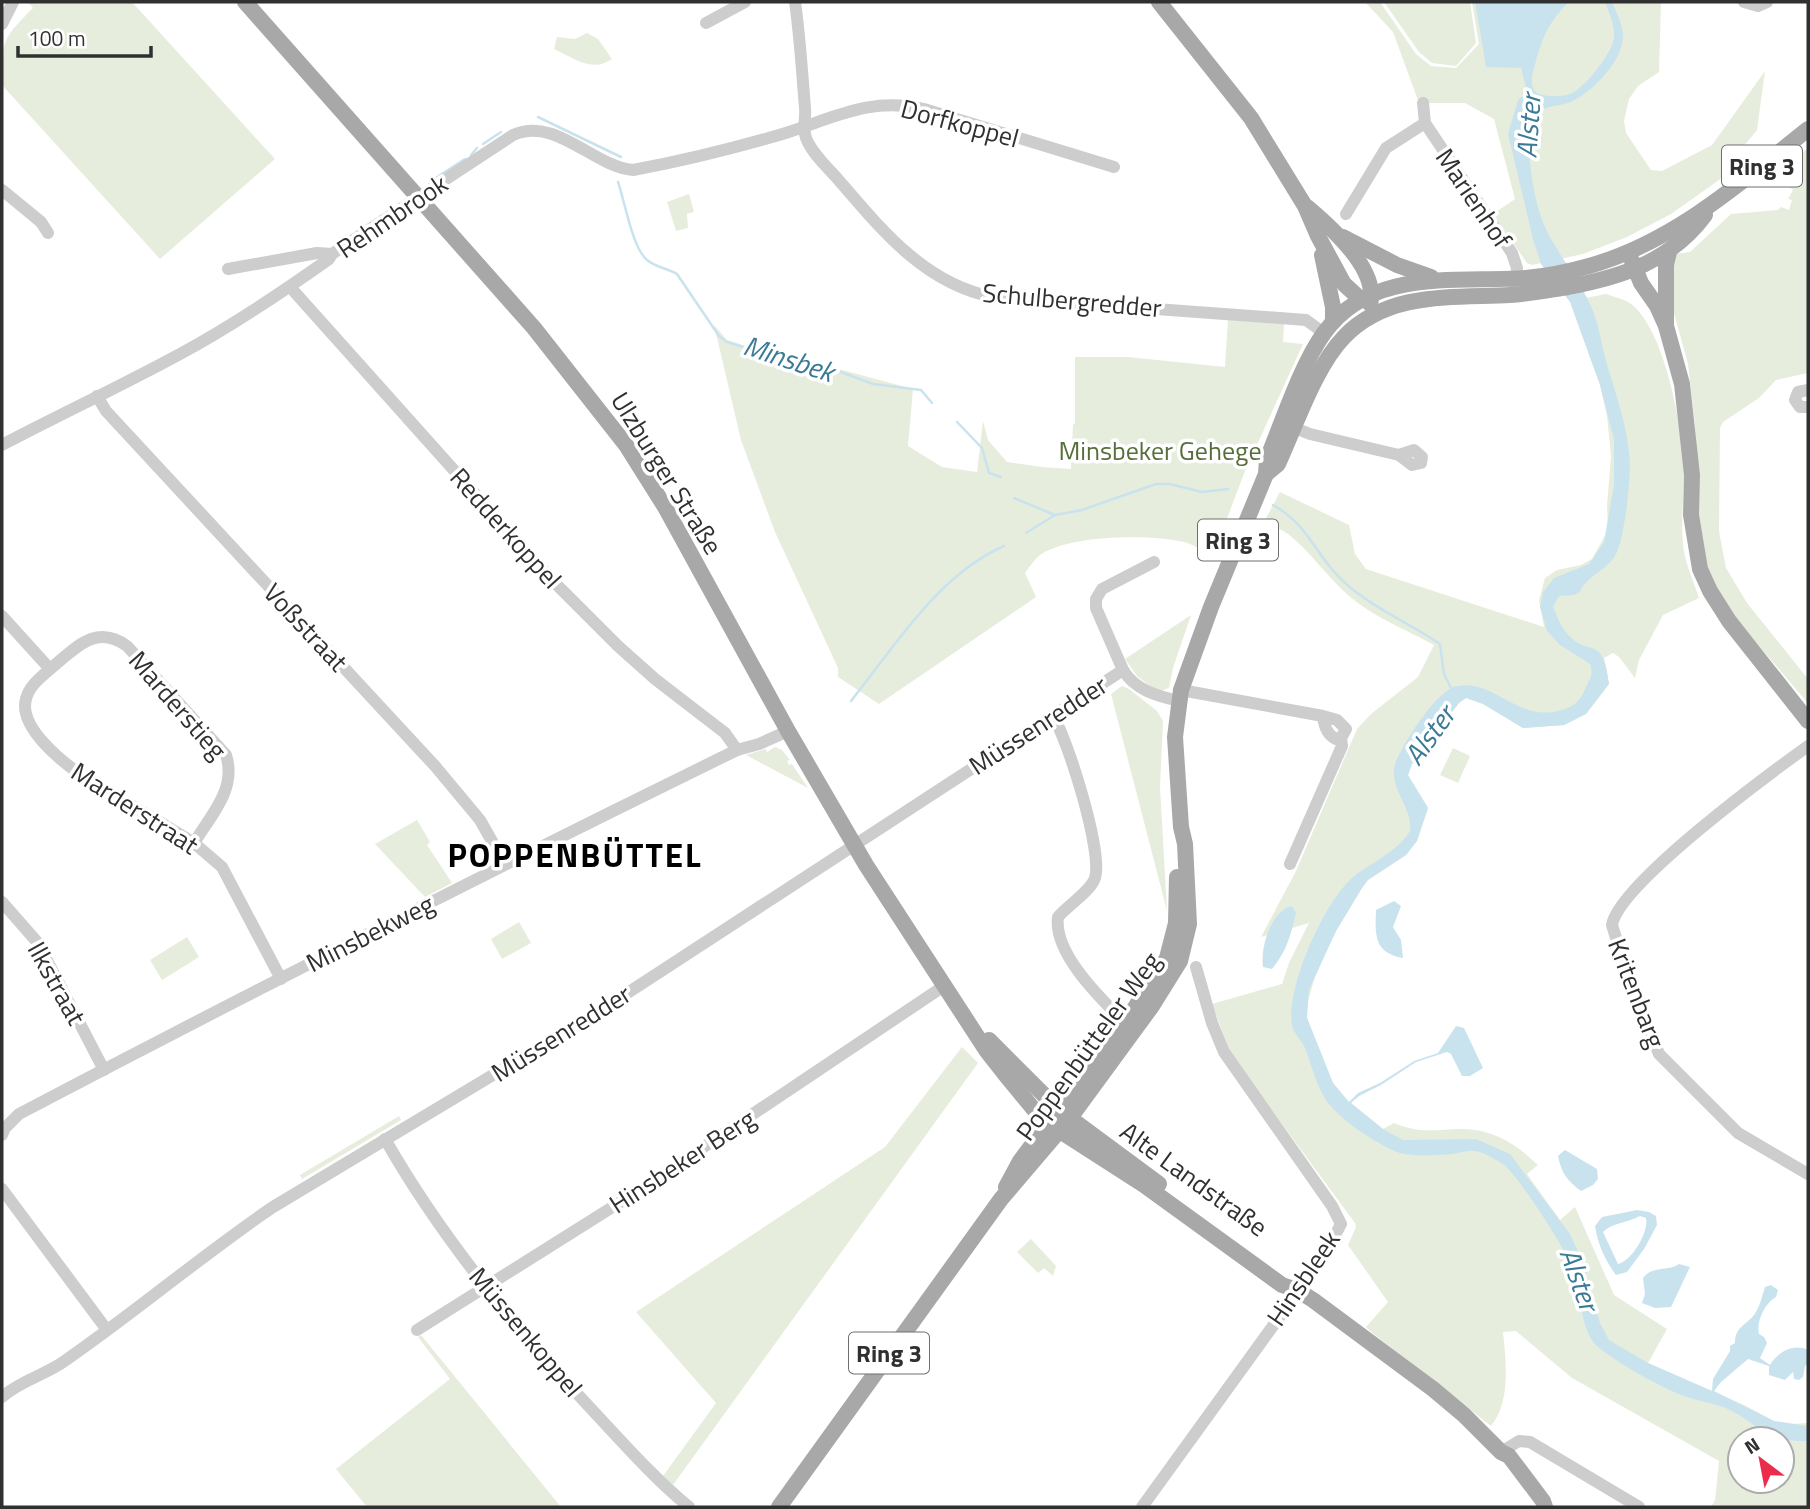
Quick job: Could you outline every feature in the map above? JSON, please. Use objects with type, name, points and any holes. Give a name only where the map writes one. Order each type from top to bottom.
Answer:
[{"type":"main road","name":"Ulzburger Straße","points":[[245,2],[534,328],[626,445],[665,507],[854,845],[944,986],[1002,1071],[1036,1112],[1060,1121]]},
{"type":"main road","points":[[1159,2],[1243,108],[1305,206],[1344,284],[1368,299]]},
{"type":"main road","name":"Ring 3","points":[[1513,295],[1632,251],[1670,232],[1715,202],[1808,129]]},
{"type":"main road","name":"Ring 3","points":[[1440,279],[1517,278],[1549,283],[1598,281],[1640,268],[1669,252],[1695,229],[1715,202]]},
{"type":"main road","points":[[1305,206],[1338,234],[1397,265],[1440,279]]},
{"type":"main road","points":[[1338,234],[1368,279],[1368,299]]},
{"type":"main road","points":[[1318,236],[1333,307],[1329,327]]},
{"type":"main road","points":[[1632,251],[1640,268],[1654,286],[1657,306],[1678,367],[1686,405],[1692,475],[1691,515],[1700,569],[1710,591],[1730,621],[1808,721]]},
{"type":"main road","points":[[1666,326],[1666,265],[1669,252]]},
{"type":"main road","name":"Poppenbütteler Weg","points":[[779,1507],[1001,1199],[1012,1173],[1060,1121],[1152,1006],[1181,961],[1189,924],[1175,737],[1180,696],[1211,607],[1266,474],[1278,464],[1311,357],[1329,327],[1388,287],[1440,279]]},
{"type":"main road","name":"Poppenbütteler Weg","points":[[1289,425],[1328,358],[1345,336],[1361,322],[1396,305],[1416,300],[1513,295]]},
{"type":"main road","name":"Poppenbütteler Weg","points":[[1368,299],[1396,305]]},
{"type":"main road","name":"Poppenbütteler Weg","points":[[1361,322],[1368,299]]},
{"type":"main road","points":[[1790,696],[1808,706]]},
{"type":"main road","name":"Poppenbütteler Weg","points":[[1060,1121],[1167,958],[1177,923],[1177,865],[1181,827]]},
{"type":"main road","name":"Alte Landstraße","points":[[1060,1121],[1282,1285],[1297,1290],[1440,1395],[1501,1452],[1502,1461],[1542,1507]]},
{"type":"street","points":[[2,24],[13,2]]},
{"type":"street","points":[[706,23],[745,2]]},
{"type":"street","name":"Schulbergredder","points":[[795,2],[804,136],[820,159],[883,232],[920,264],[970,292],[993,297],[1306,320],[1329,327]]},
{"type":"street","points":[[1744,2],[1758,6],[1767,2]]},
{"type":"street","name":"Marienhof","points":[[1423,103],[1425,123],[1512,253],[1517,268],[1513,295]]},
{"type":"street","name":"Dorfkoppel","points":[[805,126],[831,116],[882,105],[910,106],[1114,167]]},
{"type":"street","points":[[1346,214],[1386,148],[1425,123]]},
{"type":"street","name":"Rehmbrook","points":[[2,445],[181,354],[291,288],[330,259],[332,254],[513,135],[525,130],[538,129],[618,167],[633,170],[711,154],[805,126]]},
{"type":"street","points":[[2,190],[41,222],[48,233]]},
{"type":"street","points":[[228,270],[317,253],[332,254]]},
{"type":"street","name":"Redderkoppel","points":[[291,288],[554,582],[656,680],[725,733],[737,750]]},
{"type":"street","points":[[1808,390],[1798,391],[1795,400],[1800,407],[1808,408]]},
{"type":"street","name":"Voßstraat","points":[[97,396],[115,420],[435,766],[480,820],[505,864]]},
{"type":"street","points":[[1289,425],[1399,455]]},
{"type":"street","name":"Müssenredder","points":[[1154,562],[1102,590],[1096,598],[1097,608],[1128,679],[1160,697],[1180,696],[1323,716],[1324,725],[1332,737],[1341,738],[1342,746],[1290,864]]},
{"type":"street","points":[[2,616],[50,669]]},
{"type":"street","name":"Marderstieg","points":[[50,669],[86,640],[101,636],[117,638],[226,755],[231,769],[229,786],[194,843]]},
{"type":"street","name":"Marderstraat","points":[[50,669],[33,685],[25,700],[26,717],[37,736],[66,764],[194,843],[222,867],[281,979]]},
{"type":"street","name":"Müssenredder","points":[[2,1397],[20,1383],[60,1364],[238,1231],[302,1188],[606,1007],[1123,670]]},
{"type":"street","points":[[1052,716],[1062,733],[1079,789],[1094,844],[1096,874],[1092,883],[1058,917],[1057,934],[1085,979],[1125,1023]]},
{"type":"street","name":"Minsbekweg","points":[[2,1135],[19,1114],[281,979],[505,864],[737,750],[788,731]]},
{"type":"street","name":"Kritenbarg","points":[[1808,746],[1718,815],[1664,862],[1621,904],[1612,925],[1617,947],[1659,1054],[1738,1133],[1808,1174]]},
{"type":"street","name":"Ilkstraat","points":[[2,902],[38,943],[104,1070]]},
{"type":"street","name":"Hinsbleek","points":[[1142,1507],[1336,1238],[1341,1221],[1244,1077],[1224,1052],[1212,1023],[1196,967]]},
{"type":"street","name":"Hinsbeker Berg","points":[[417,1330],[631,1196],[944,986]]},
{"type":"street","name":"Müssenkoppel","points":[[384,1139],[435,1220],[486,1287],[570,1387],[664,1487],[689,1507]]},
{"type":"street","points":[[2,1189],[107,1331]]},
{"type":"street","points":[[1501,1452],[1520,1441],[1530,1441],[1639,1507]]},
{"type":"green space","points":[[28,2],[132,2],[275,159],[160,259],[2,85],[3,50],[9,35],[33,8]]},
{"type":"green space","points":[[1365,2],[1380,2],[1416,54],[1431,66],[1456,68],[1479,44],[1472,2],[1661,2],[1659,72],[1638,86],[1629,99],[1624,121],[1626,133],[1651,170],[1662,171],[1712,145],[1765,71],[1757,130],[1731,162],[1736,168],[1671,214],[1627,237],[1583,254],[1532,265],[1527,263],[1493,214],[1515,199],[1494,119],[1465,103],[1419,103],[1393,32]]},
{"type":"green space","points":[[1384,2],[1470,2],[1476,43],[1456,66],[1432,63],[1419,52]]},
{"type":"green space","points":[[587,33],[598,39],[612,59],[597,65],[590,64],[554,49],[557,37],[575,39]]},
{"type":"green space","points":[[1808,148],[1808,373],[1776,380],[1759,398],[1723,422],[1720,428],[1719,531],[1726,568],[1747,603],[1808,679],[1806,701],[1726,607],[1708,577],[1699,530],[1695,426],[1688,364],[1672,306],[1674,254],[1690,252],[1731,214],[1778,210],[1781,207],[1789,210],[1792,200],[1788,199],[1793,190],[1774,175]]},
{"type":"green space","points":[[689,194],[694,212],[687,214],[688,228],[676,231],[667,202]]},
{"type":"green space","points":[[1606,294],[1623,299],[1643,317],[1653,335],[1670,382],[1683,453],[1684,552],[1699,598],[1663,615],[1639,660],[1635,678],[1613,653],[1604,658],[1609,684],[1586,714],[1564,725],[1523,728],[1483,704],[1466,698],[1459,703],[1412,764],[1408,775],[1428,808],[1417,841],[1406,855],[1368,880],[1362,888],[1336,931],[1317,970],[1307,1004],[1307,1018],[1333,1083],[1348,1101],[1383,1129],[1394,1123],[1417,1130],[1481,1131],[1512,1144],[1538,1165],[1527,1174],[1560,1220],[1575,1207],[1614,1295],[1667,1329],[1648,1363],[1774,1421],[1808,1423],[1808,1507],[1711,1507],[1715,1500],[1719,1461],[1572,1378],[1516,1331],[1503,1332],[1506,1381],[1502,1405],[1491,1426],[1371,1332],[1366,1327],[1388,1302],[1348,1245],[1356,1227],[1355,1223],[1231,1055],[1212,1004],[1282,984],[1309,923],[1261,937],[1296,871],[1357,729],[1371,714],[1418,677],[1434,645],[1359,604],[1341,589],[1296,541],[1285,532],[1264,522],[1280,492],[1349,525],[1355,554],[1366,569],[1544,627],[1539,600],[1545,578],[1557,570],[1581,565],[1592,559],[1608,530],[1611,456],[1607,416],[1600,385],[1570,301]]},
{"type":"green space","name":"Minsbeker Gehege","points":[[1228,320],[1284,324],[1283,342],[1303,344],[1245,471],[1212,558],[1188,543],[1169,539],[1112,538],[1056,547],[1040,555],[1025,573],[1036,597],[879,704],[838,677],[838,668],[775,532],[741,440],[714,325],[727,340],[782,357],[913,389],[908,446],[942,467],[977,472],[983,421],[988,440],[1007,462],[1071,469],[1075,424],[1075,357],[1128,357],[1225,367]]},
{"type":"green space","points":[[1191,615],[1169,688],[1158,692],[1137,676],[1125,659]]},
{"type":"green space","points":[[1122,686],[1157,711],[1163,721],[1160,787],[1167,911],[1111,694]]},
{"type":"green space","points":[[775,747],[782,750],[790,760],[787,761],[789,765],[792,764],[808,788],[746,755],[766,749],[767,752]]},
{"type":"green space","points":[[1453,748],[1470,756],[1458,783],[1440,775]]},
{"type":"green space","points":[[417,820],[430,842],[427,845],[452,883],[425,897],[375,844]]},
{"type":"green space","points":[[519,922],[531,943],[502,959],[491,939]]},
{"type":"green space","points":[[187,937],[199,957],[162,980],[150,960]]},
{"type":"green space","points":[[962,1047],[978,1063],[673,1485],[663,1476],[716,1403],[636,1312],[885,1147]]},
{"type":"green space","points":[[399,1116],[401,1120],[302,1179],[300,1175]]},
{"type":"green space","points":[[1031,1239],[1056,1266],[1053,1276],[1044,1268],[1038,1273],[1017,1252]]},
{"type":"green space","points":[[421,1335],[561,1507],[367,1507],[336,1469],[450,1379],[418,1337]]},
{"type":"water","name":"Alster","points":[[1475,2],[1569,2],[1549,27],[1537,57],[1532,84],[1533,89],[1542,95],[1567,95],[1584,84],[1604,60],[1614,38],[1613,24],[1605,2],[1612,2],[1619,17],[1623,33],[1622,43],[1614,63],[1599,82],[1581,96],[1565,104],[1541,110],[1531,134],[1529,150],[1539,210],[1547,232],[1593,311],[1627,438],[1629,486],[1617,552],[1580,592],[1559,596],[1553,607],[1562,626],[1574,640],[1594,649],[1603,657],[1609,684],[1586,714],[1564,725],[1523,728],[1483,704],[1466,698],[1459,703],[1412,764],[1408,775],[1428,808],[1417,841],[1406,855],[1368,880],[1362,888],[1336,931],[1309,990],[1307,1018],[1333,1083],[1349,1102],[1358,1093],[1380,1083],[1414,1061],[1438,1053],[1456,1026],[1464,1028],[1483,1068],[1470,1076],[1462,1076],[1451,1054],[1447,1052],[1416,1062],[1351,1103],[1383,1129],[1403,1140],[1476,1139],[1510,1154],[1570,1234],[1583,1262],[1600,1323],[1609,1340],[1648,1363],[1712,1391],[1713,1379],[1730,1351],[1730,1346],[1735,1343],[1739,1330],[1756,1312],[1765,1287],[1771,1285],[1778,1290],[1776,1297],[1768,1303],[1760,1318],[1759,1334],[1767,1343],[1760,1358],[1770,1365],[1777,1356],[1791,1348],[1808,1350],[1808,1364],[1803,1377],[1794,1379],[1793,1372],[1785,1380],[1769,1375],[1769,1366],[1748,1359],[1714,1391],[1774,1421],[1808,1426],[1808,1441],[1796,1441],[1796,1425],[1754,1425],[1723,1407],[1666,1388],[1603,1351],[1587,1330],[1573,1270],[1562,1247],[1510,1171],[1503,1164],[1477,1151],[1426,1155],[1400,1153],[1358,1130],[1324,1097],[1305,1048],[1292,1025],[1295,989],[1301,968],[1330,905],[1353,877],[1391,851],[1410,831],[1408,814],[1395,781],[1395,764],[1412,732],[1430,707],[1449,689],[1470,685],[1483,688],[1530,710],[1543,713],[1558,711],[1578,701],[1591,674],[1590,664],[1560,645],[1547,631],[1540,607],[1543,592],[1554,578],[1589,564],[1604,542],[1614,485],[1614,440],[1600,385],[1570,302],[1541,264],[1533,239],[1508,134],[1518,100],[1527,92],[1521,68],[1486,67]]},
{"type":"water","points":[[1394,901],[1401,906],[1393,927],[1401,940],[1403,958],[1386,952],[1376,935],[1376,910]]},
{"type":"water","points":[[1292,906],[1296,913],[1285,949],[1272,969],[1263,967],[1265,940],[1273,922],[1285,909]]},
{"type":"water","points":[[1565,1150],[1597,1169],[1598,1179],[1593,1185],[1581,1191],[1568,1180],[1558,1156]]},
{"type":"water","points":[[1637,1210],[1656,1216],[1657,1225],[1627,1272],[1616,1275],[1602,1252],[1595,1226],[1602,1217]],"holes":[[[1640,1216],[1646,1218],[1645,1231],[1638,1245],[1629,1258],[1618,1264],[1603,1232],[1611,1226]]]},
{"type":"water","points":[[1679,1264],[1690,1267],[1671,1307],[1655,1308],[1642,1303],[1645,1294],[1643,1278],[1651,1271]]},
{"type":"waterway","points":[[538,117],[621,157]]},
{"type":"waterway","points":[[483,144],[501,132]]},
{"type":"waterway","points":[[471,155],[477,148]]},
{"type":"waterway","points":[[431,181],[465,159]]},
{"type":"waterway","name":"Minsbek","points":[[618,182],[633,235],[642,254],[651,263],[677,274],[719,336],[727,342],[784,360],[830,368],[873,384],[921,390],[932,403]]},
{"type":"waterway","name":"Minsbek","points":[[957,422],[982,448],[989,473],[1001,477]]},
{"type":"waterway","name":"Minsbek","points":[[1014,498],[1055,515],[1082,510],[1156,484],[1170,484],[1202,492],[1228,489]]},
{"type":"waterway","points":[[1273,505],[1286,513],[1305,532],[1345,583],[1367,600],[1440,644],[1444,674],[1452,690]]},
{"type":"waterway","points":[[1026,533],[1055,515]]},
{"type":"waterway","points":[[851,701],[901,635],[938,593],[980,559],[1004,546]]},
{"type":"district","name":"POPPENBÜTTEL","points":[[575,855]]}]
